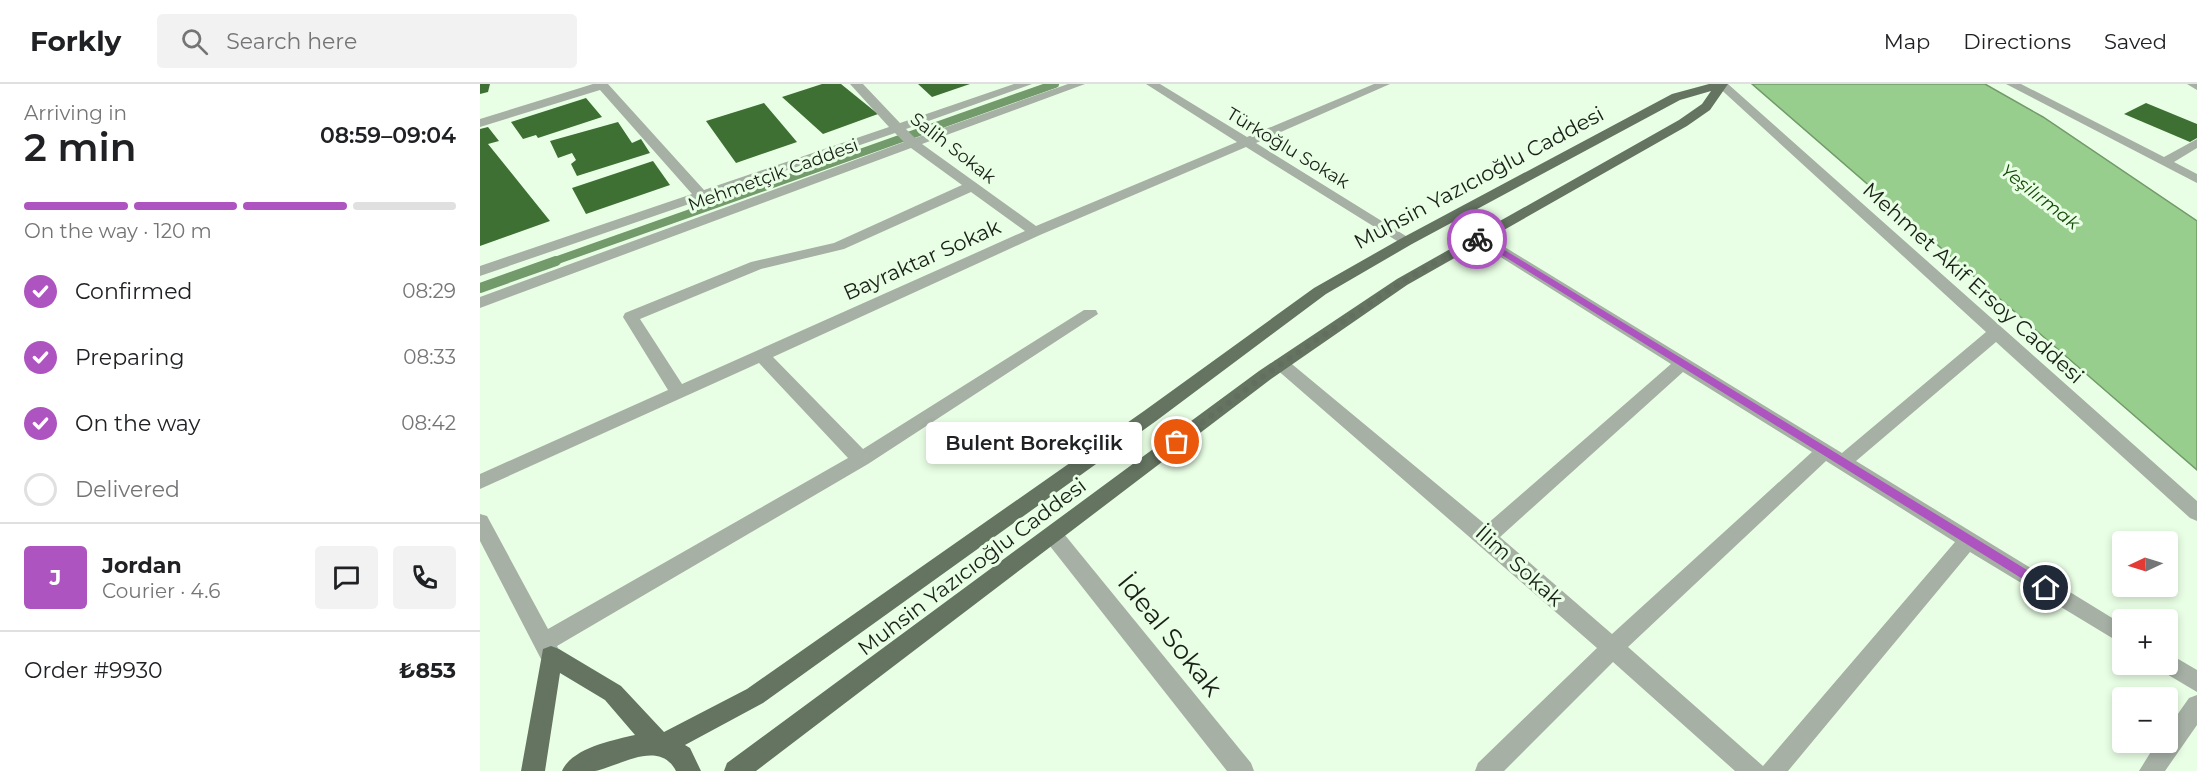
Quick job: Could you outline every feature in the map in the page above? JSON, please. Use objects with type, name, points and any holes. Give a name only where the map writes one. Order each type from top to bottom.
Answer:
[{"type":"main road","name":"Muhsin Yazıcıoğlu Caddesi","points":[[736,771],[1281,364],[1402,282],[1683,123],[1706,107],[1721,84]]},
{"type":"main road","name":"Muhsin Yazıcıoğlu Caddesi","points":[[662,746],[755,696],[1150,416],[1320,291],[1407,241],[1676,97],[1721,84]]},
{"type":"main road","points":[[533,771],[548,649],[613,693],[662,746],[677,754],[689,771]]},
{"type":"main road","points":[[574,771],[613,750],[639,745],[662,746]]},
{"type":"street","points":[[480,123],[602,84],[702,196]]},
{"type":"street","name":"Salih Sokak","points":[[856,84],[912,143],[1035,232]]},
{"type":"street","name":"Mehmetçik Caddesi","points":[[480,271],[1026,84]]},
{"type":"street","name":"Mehmetçik Caddesi","points":[[480,303],[912,143],[1079,84]]},
{"type":"street","name":"Türkoğlu Sokak","points":[[1152,84],[1407,241]]},
{"type":"street","name":"Bayraktar Sokak","points":[[480,482],[1035,232],[1384,84]]},
{"type":"street","name":"Mehmet Akif Ersoy Caddesi","points":[[1721,84],[2197,513]]},
{"type":"street","points":[[2012,84],[2115,134],[2197,179]]},
{"type":"street","points":[[2115,134],[2197,187]]},
{"type":"street","points":[[2165,162],[2197,143]]},
{"type":"street","points":[[678,392],[631,317],[756,265],[839,246],[972,186]]},
{"type":"street","points":[[1480,238],[2112,630]]},
{"type":"street","points":[[480,522],[548,649],[861,459],[1090,314]]},
{"type":"street","points":[[1487,771],[1611,649],[1834,457],[1996,333]]},
{"type":"street","points":[[761,355],[861,459]]},
{"type":"street","points":[[1486,537],[1682,363]]},
{"type":"street","name":"İlim Sokak","points":[[1281,364],[1486,537],[1611,649],[1753,771]]},
{"type":"street","name":"İdeal Sokak","points":[[1053,535],[1242,771]]},
{"type":"street","points":[[1773,771],[1968,540]]},
{"type":"street","points":[[2178,670],[2197,682]]},
{"type":"street","points":[[2151,771],[2197,706]]},
{"type":"water","name":"Yeşilırmak","points":[[1752,84],[1985,84],[2043,117],[2197,221],[2197,470]]},
{"type":"building","points":[[480,84],[490,84],[488,92],[480,94]]},
{"type":"building","points":[[822,84],[841,84],[878,114],[823,134],[782,97]]},
{"type":"building","points":[[918,84],[970,84],[932,97]]},
{"type":"building","points":[[586,98],[602,117],[538,138],[536,135],[523,139],[511,122]]},
{"type":"building","points":[[764,103],[797,142],[736,163],[706,121]]},
{"type":"building","points":[[2146,103],[2197,124],[2197,138],[2190,142],[2124,114]]},
{"type":"building","points":[[618,122],[632,143],[641,139],[650,153],[577,176],[571,164],[576,160],[572,153],[558,158],[550,141]]},
{"type":"building","points":[[488,127],[499,141],[488,144],[550,221],[480,246],[480,129]]},
{"type":"building","points":[[653,161],[670,185],[586,214],[572,188]]},
{"type":"waterway","points":[[552,262],[1055,84]]},
{"type":"waterway","points":[[480,288],[556,261]]},
{"type":"way so far","points":[[1177,442],[1265,375],[1402,282],[1477,239]]},
{"type":"place","name":"Bulent Borekçilik","points":[[1177,442]]},
{"type":"route","points":[[1477,239],[1480,238],[1500,250],[2046,588]]}]
